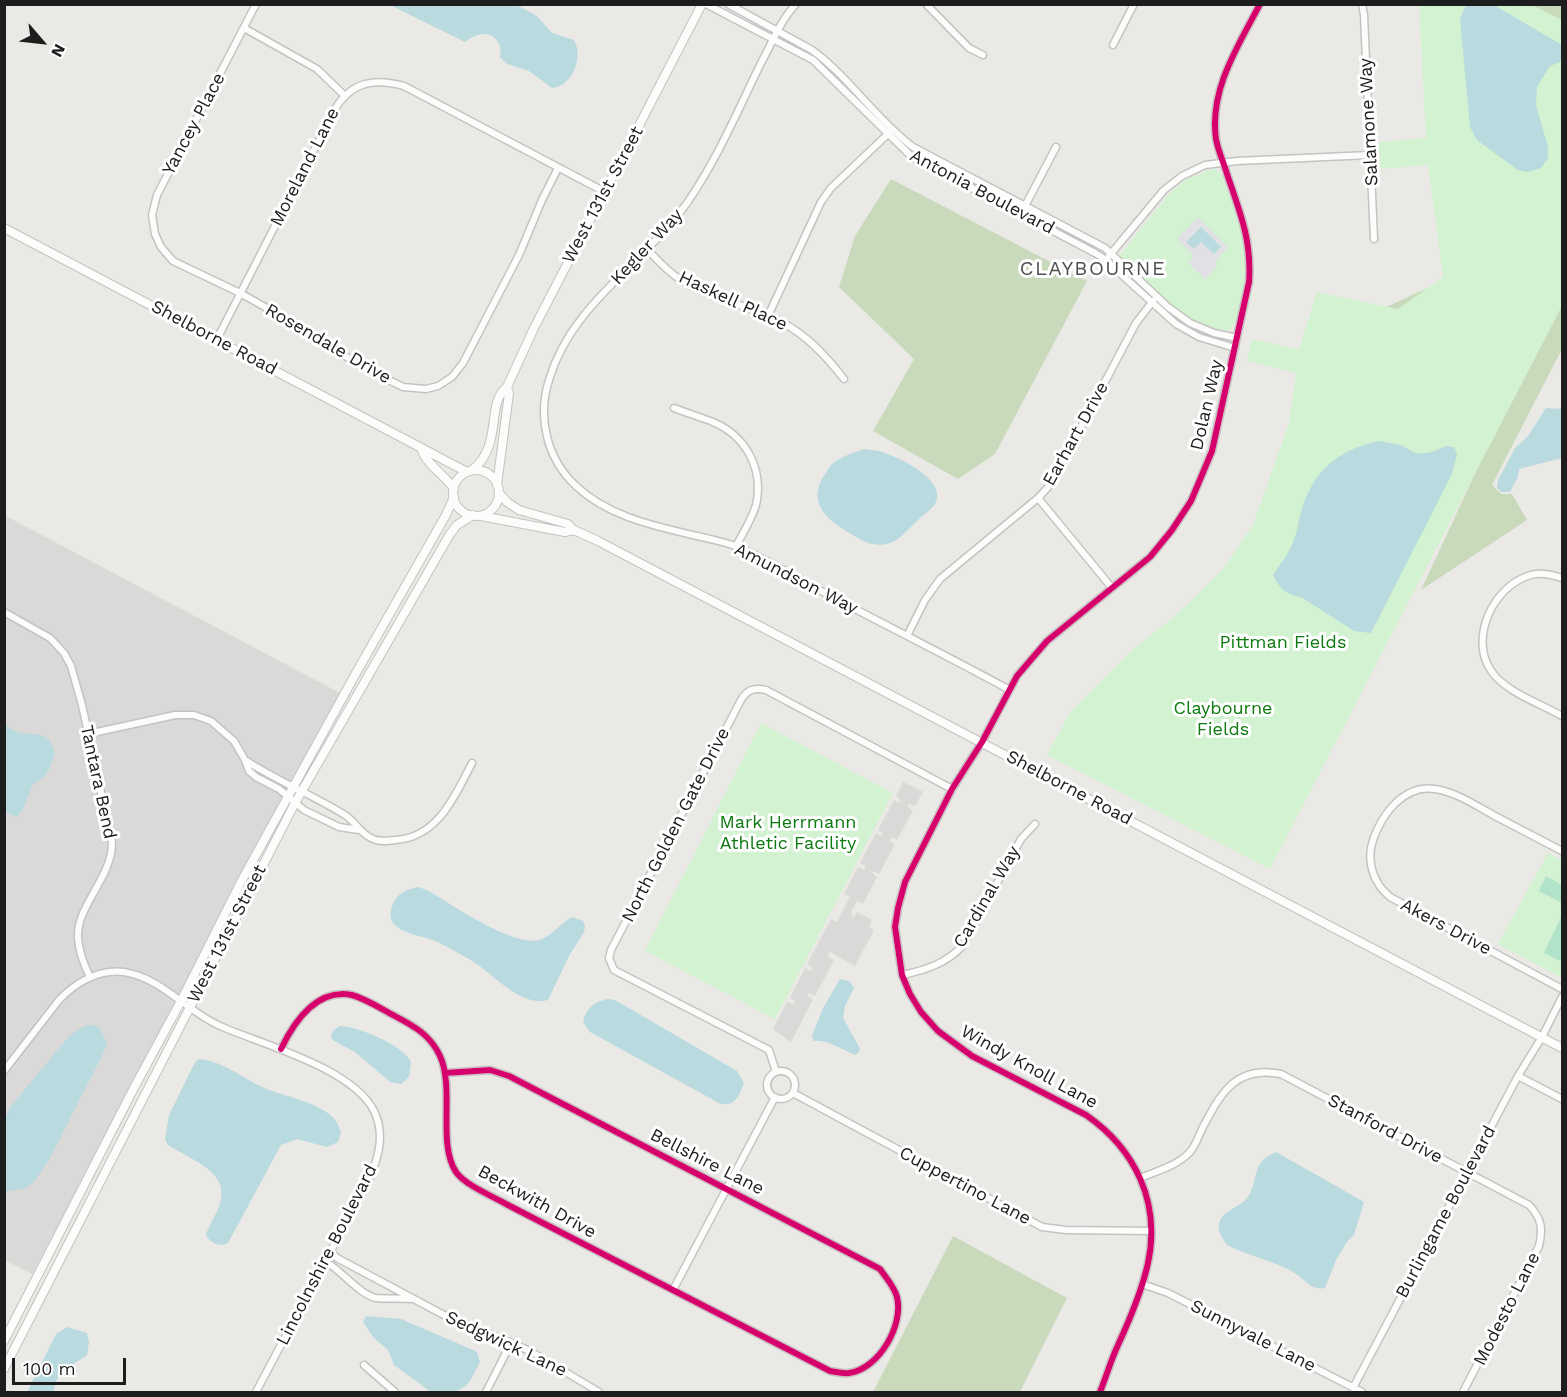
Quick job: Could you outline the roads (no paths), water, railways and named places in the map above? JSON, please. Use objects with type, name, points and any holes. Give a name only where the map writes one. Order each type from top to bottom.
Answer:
[{"type":"street","name":"Yancey Place","points":[[160,248],[152,224],[157,195],[256,4]]},
{"type":"street","name":"Antonia Boulevard","points":[[704,4],[812,50],[825,59],[890,132],[901,148],[922,163],[1106,260],[1176,324],[1199,338],[1235,348]]},
{"type":"street","name":"West 131st Street","points":[[469,472],[483,460],[489,450],[496,408],[502,391],[507,387],[534,328],[704,4]]},
{"type":"street","name":"Antonia Boulevard","points":[[728,4],[775,35]]},
{"type":"street","name":"Kegler Way","points":[[556,459],[548,439],[543,416],[554,365],[583,315],[674,219],[697,188],[775,35],[796,4]]},
{"type":"street","points":[[926,4],[969,48],[983,55]]},
{"type":"street","points":[[1113,45],[1134,4]]},
{"type":"street","name":"Dolan Way","points":[[982,742],[1008,689],[1037,651],[1150,557],[1172,530],[1191,501],[1212,451],[1249,282],[1247,235],[1216,141],[1215,128],[1219,93],[1228,66],[1260,4]]},
{"type":"street","name":"Salamone Way","points":[[1362,4],[1374,240]]},
{"type":"street","points":[[244,28],[317,69],[344,95]]},
{"type":"street","name":"Moreland Lane","points":[[216,339],[344,95],[366,83],[388,81],[404,86],[605,192]]},
{"type":"street","points":[[768,316],[821,202],[831,188],[890,132]]},
{"type":"street","name":"Antonia Boulevard","points":[[890,132],[928,156],[1105,248],[1157,297],[1190,323],[1214,333],[1237,338]]},
{"type":"street","points":[[1021,214],[1056,147]]},
{"type":"street","points":[[1106,260],[1164,190],[1182,176],[1205,165],[1224,162],[1370,155]]},
{"type":"street","name":"Rosendale Drive","points":[[160,248],[173,261],[240,293],[297,325],[362,366],[403,387],[426,389],[438,386],[452,377],[463,363],[519,255],[558,168]]},
{"type":"street","name":"Shelborne Road","points":[[4,228],[422,450],[430,451],[469,472]]},
{"type":"street","name":"Haskell Place","points":[[647,249],[667,269],[694,287],[768,316],[789,327],[823,354],[844,379]]},
{"type":"street","name":"Earhart Drive","points":[[907,636],[925,600],[940,579],[1038,498],[1057,475],[1136,323],[1157,297]]},
{"type":"street","name":"West 131st Street","points":[[498,489],[509,393],[507,387]]},
{"type":"street","points":[[674,408],[724,428],[746,448],[753,460],[758,484],[755,506],[736,546]]},
{"type":"street","name":"Shelborne Road","points":[[422,450],[424,456],[445,477],[454,493]]},
{"type":"street","name":"Amundson Way","points":[[556,459],[578,488],[626,517],[736,546],[1008,689]]},
{"type":"street","points":[[480,471],[489,474],[498,489],[494,506],[487,513],[476,515],[460,509],[454,493],[457,481],[469,472],[480,471]]},
{"type":"street","name":"Shelborne Road","points":[[498,489],[515,508],[568,524],[574,530],[1563,1048]]},
{"type":"street","name":"West 131st Street","points":[[4,1341],[241,882],[447,515],[454,493]]},
{"type":"street","points":[[1038,498],[1112,588]]},
{"type":"street","name":"West 131st Street","points":[[4,1368],[295,803],[450,534],[457,525],[476,515]]},
{"type":"street","name":"Shelborne Road","points":[[476,515],[565,532],[574,530]]},
{"type":"street","points":[[1563,578],[1538,574],[1517,581],[1508,587],[1496,603],[1482,634],[1483,653],[1488,667],[1498,679],[1506,686],[1563,716]]},
{"type":"street","name":"Tantara Bend","points":[[4,612],[44,634],[64,653],[75,675],[112,843],[109,863],[84,912],[78,932],[80,952],[90,977]]},
{"type":"street","name":"North Golden Gate Drive","points":[[776,1072],[769,1050],[619,973],[611,965],[609,958],[611,950],[745,693],[758,688],[766,690],[952,789]]},
{"type":"street","points":[[88,734],[175,715],[194,715],[211,721],[234,741],[252,774],[288,796],[295,803],[339,827],[359,830]]},
{"type":"street","name":"Windy Knoll Lane","points":[[982,742],[952,789],[905,882],[895,927],[902,975],[921,1012],[951,1042],[972,1056],[1086,1115],[1101,1125],[1131,1159],[1140,1178],[1150,1213],[1150,1248],[1142,1284],[1100,1392]]},
{"type":"street","points":[[245,760],[348,816],[359,830],[373,839],[387,841],[419,835],[431,827],[442,816],[472,763]]},
{"type":"street","name":"Akers Drive","points":[[1563,852],[1455,795],[1433,788],[1415,791],[1395,803],[1375,835],[1370,851],[1376,881],[1390,897],[1563,989]]},
{"type":"street","name":"Cardinal Way","points":[[902,975],[945,962],[964,944],[1021,839],[1035,824]]},
{"type":"street","name":"Lincolnshire Boulevard","points":[[90,977],[113,972],[136,975],[174,994],[189,1008],[220,1026],[281,1049],[337,1076],[356,1089],[374,1111],[380,1133],[380,1148],[373,1170],[256,1392]]},
{"type":"street","points":[[4,1071],[59,1000],[75,985],[90,977]]},
{"type":"street","name":"Beckwith Drive","points":[[281,1049],[301,1015],[317,1001],[350,995],[367,1001],[415,1026],[434,1045],[445,1073],[449,1154],[457,1173],[469,1182],[506,1204],[830,1371],[848,1373],[856,1371],[874,1359],[888,1340]]},
{"type":"street","name":"Burlingame Boulevard","points":[[1353,1388],[1518,1076],[1563,997]]},
{"type":"street","name":"Bellshire Lane","points":[[445,1073],[490,1070],[509,1076],[880,1269],[897,1298],[896,1325],[888,1340]]},
{"type":"street","points":[[785,1071],[792,1076],[795,1084],[793,1093],[786,1098],[775,1097],[768,1086],[770,1078],[776,1072],[785,1071]]},
{"type":"street","name":"Stanford Drive","points":[[1140,1178],[1182,1159],[1191,1150],[1218,1098],[1239,1079],[1260,1072],[1281,1074],[1529,1205],[1542,1224]]},
{"type":"street","points":[[1518,1076],[1563,1099]]},
{"type":"street","name":"Cuppertino Lane","points":[[793,1093],[1042,1227],[1066,1230],[1151,1231]]},
{"type":"street","points":[[673,1290],[775,1097]]},
{"type":"street","name":"Modesto Lane","points":[[1463,1392],[1539,1246],[1542,1224]]},
{"type":"street","name":"Sedgwick Lane","points":[[331,1252],[337,1258],[397,1288],[410,1299],[511,1342],[599,1392]]},
{"type":"street","name":"Sedgwick Lane","points":[[326,1262],[339,1269],[360,1290],[369,1295],[376,1298],[410,1299]]},
{"type":"street","name":"Sunnyvale Lane","points":[[1142,1284],[1168,1293],[1362,1392]]},
{"type":"street","points":[[486,1392],[511,1342]]},
{"type":"street","points":[[364,1365],[395,1392]]},
{"type":"water","points":[[390,5],[517,5],[537,16],[552,33],[574,40],[577,47],[577,62],[570,77],[559,86],[552,88],[529,71],[507,64],[500,57],[500,47],[492,36],[478,35],[465,42]]},
{"type":"water","points":[[1494,5],[1562,45],[1560,62],[1550,66],[1537,87],[1536,105],[1548,147],[1548,158],[1541,168],[1528,172],[1518,170],[1477,140],[1470,127],[1460,19],[1465,7]]},
{"type":"water","points":[[1201,227],[1221,247],[1214,254],[1201,242],[1194,249],[1186,242]]},
{"type":"water","points":[[1546,408],[1562,409],[1562,458],[1519,469],[1518,477],[1510,492],[1501,492],[1497,488],[1498,480],[1515,448],[1528,436]]},
{"type":"water","points":[[1379,441],[1401,445],[1417,454],[1432,452],[1446,446],[1454,447],[1457,454],[1452,474],[1371,633],[1354,631],[1301,597],[1287,593],[1273,575],[1292,545],[1305,501],[1318,476],[1338,457],[1350,450]]},
{"type":"water","points":[[864,449],[882,452],[899,459],[920,471],[935,487],[937,495],[935,504],[890,543],[880,545],[870,543],[851,534],[828,518],[819,504],[819,487],[830,466],[842,457]]},
{"type":"water","points":[[5,724],[21,733],[41,735],[51,743],[55,753],[49,770],[45,776],[33,784],[23,809],[17,817],[5,812]]},
{"type":"water","points":[[418,887],[427,890],[483,924],[516,938],[531,941],[542,939],[572,917],[583,921],[584,932],[569,956],[548,1000],[527,999],[469,959],[438,942],[409,933],[396,926],[391,913],[395,900],[403,892]]},
{"type":"water","points":[[840,979],[849,981],[854,988],[845,1006],[843,1018],[860,1049],[855,1055],[829,1043],[813,1041],[812,1036],[823,1008]]},
{"type":"water","points":[[608,999],[615,1000],[737,1071],[744,1083],[736,1100],[729,1104],[719,1103],[590,1032],[583,1022],[587,1012],[595,1004]]},
{"type":"water","points":[[86,1025],[100,1028],[107,1043],[103,1054],[50,1158],[33,1183],[24,1189],[5,1191],[5,1119],[11,1106],[69,1036]]},
{"type":"water","points":[[339,1026],[368,1033],[399,1049],[411,1062],[409,1077],[401,1084],[390,1082],[355,1052],[331,1038],[332,1032]]},
{"type":"water","points":[[200,1059],[216,1063],[260,1086],[321,1109],[335,1120],[341,1133],[338,1142],[327,1147],[297,1139],[281,1145],[228,1243],[221,1245],[212,1242],[206,1234],[221,1199],[218,1180],[204,1166],[168,1145],[165,1139],[169,1115],[193,1066]]},
{"type":"water","points":[[1276,1152],[1364,1202],[1354,1235],[1336,1260],[1325,1288],[1316,1288],[1285,1268],[1227,1245],[1222,1238],[1219,1226],[1221,1219],[1247,1198],[1258,1167],[1268,1156]]},
{"type":"water","points":[[366,1316],[401,1319],[477,1352],[480,1362],[470,1381],[464,1387],[455,1392],[431,1392],[394,1365],[388,1350],[374,1338],[363,1322]]},
{"type":"water","points":[[67,1327],[87,1333],[89,1342],[87,1355],[59,1374],[53,1392],[27,1392],[56,1334]]},
{"type":"district","name":"CLAYBOURNE","points":[[1093,269]]},
{"type":"park label","name":"Pittman Fields","points":[[1283,643]]},
{"type":"park label","name":"Claybourne Fields","points":[[1223,719]]},
{"type":"park label","name":"Mark Herrmann Athletic Facility","points":[[788,833]]}]
